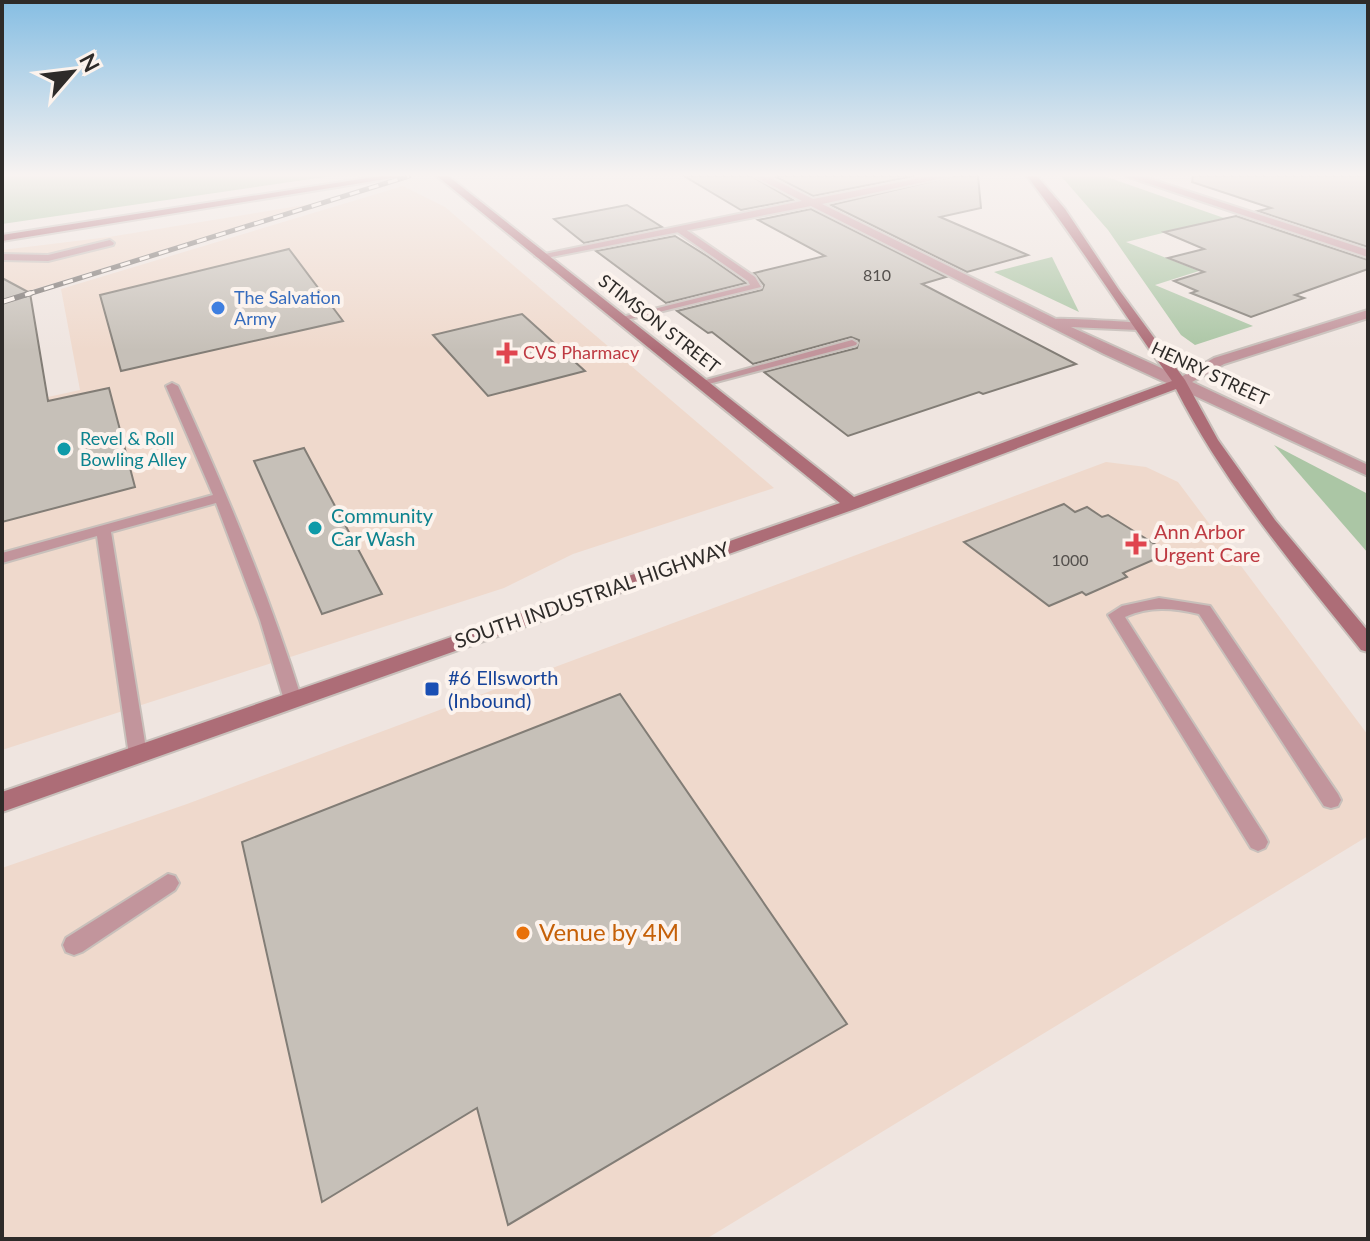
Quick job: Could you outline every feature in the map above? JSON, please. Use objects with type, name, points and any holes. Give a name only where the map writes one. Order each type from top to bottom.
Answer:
[{"type":"street","points":[[2,238],[28,234]]},
{"type":"street","name":"STIMSON STREET","points":[[514,234],[852,504]]},
{"type":"street","points":[[541,256],[654,234]]},
{"type":"street","name":"HENRY STREET","points":[[877,234],[1109,351],[1368,471]]},
{"type":"street","points":[[1076,234],[1180,383],[1210,440],[1269,524],[1368,645]]},
{"type":"street","points":[[1307,234],[1368,254]]},
{"type":"street","name":"HENRY STREET","points":[[1035,312],[1080,325],[1138,326]]},
{"type":"street","points":[[1180,383],[1210,364],[1368,314]]},
{"type":"street","name":"SOUTH INDUSTRIAL HIGHWAY","points":[[2,802],[852,504],[1180,383]]},
{"type":"lane","points":[[622,320],[756,287],[752,279],[686,234]]},
{"type":"lane","points":[[2,257],[48,258],[110,243]]},
{"type":"lane","points":[[701,383],[852,343]]},
{"type":"lane","points":[[172,386],[222,497],[293,700]]},
{"type":"lane","points":[[2,558],[222,497]]},
{"type":"lane","points":[[103,530],[138,755]]},
{"type":"lane","points":[[1258,842],[1116,615],[1142,603],[1182,604],[1204,610],[1331,800]]},
{"type":"lane","points":[[74,945],[168,883]]},
{"type":"shaded area","points":[[128,234],[216,234],[2,299],[2,250]]},
{"type":"shaded area","points":[[244,234],[477,234],[774,488],[573,554],[504,588],[2,750],[2,407],[80,390],[61,289]]},
{"type":"shaded area","points":[[1106,462],[1146,467],[1178,482],[1368,735],[1368,836],[706,1239],[2,1239],[2,868],[187,804]]},
{"type":"green space","points":[[1111,234],[1159,234],[1126,242],[1199,271],[1155,285],[1253,326],[1195,345],[1181,335]]},
{"type":"green space","points":[[1052,257],[1079,312],[994,272]]},
{"type":"green space","points":[[1274,445],[1368,494],[1368,553]]},
{"type":"building","points":[[573,234],[628,234],[584,243]]},
{"type":"building","points":[[784,234],[860,234],[946,277],[922,284],[1076,364],[983,394],[979,392],[848,436],[764,372],[857,348],[859,340],[851,337],[753,364],[712,332],[708,333],[677,311],[762,290],[764,285],[754,273],[825,256]]},
{"type":"building","points":[[890,234],[979,234],[1028,255],[967,272]]},
{"type":"building","points":[[1169,234],[1290,234],[1368,260],[1368,269],[1295,295],[1304,298],[1251,317],[1191,293],[1197,291],[1174,281],[1204,272],[1168,258],[1204,249]]},
{"type":"building","points":[[1328,234],[1368,234],[1368,247]]},
{"type":"building","points":[[675,236],[746,283],[666,303],[596,251]]},
{"type":"building","name":"The Salvation Army","points":[[289,249],[343,321],[121,371],[100,295]]},
{"type":"building","name":"Revel & Roll Bowling Alley","points":[[2,278],[30,293],[48,401],[109,388],[135,487],[2,522]]},
{"type":"building","name":"CVS Pharmacy","points":[[522,314],[585,371],[488,396],[433,335]]},
{"type":"building","name":"Community Car Wash","points":[[304,448],[382,594],[322,614],[254,461]]},
{"type":"building","points":[[1064,504],[1075,512],[1087,507],[1102,517],[1108,515],[1169,553],[1123,573],[1127,577],[1086,595],[1082,592],[1049,606],[964,542]]},
{"type":"building","name":"Venue by 4M","points":[[620,694],[847,1024],[508,1225],[477,1108],[322,1202],[242,842]]},
{"type":"railway","points":[[25,295],[222,234]]},
{"type":"railway","points":[[2,302],[31,293]]},
{"type":"place","name":"The Salvation Army","points":[[218,308]]},
{"type":"place","name":"CVS Pharmacy","points":[[507,353]]},
{"type":"place","name":"Revel & Roll Bowling Alley","points":[[64,449]]},
{"type":"place","name":"Community Car Wash","points":[[315,528]]},
{"type":"place","name":"Ann Arbor Urgent Care","points":[[1136,544]]},
{"type":"place","name":"#6 Ellsworth (Inbound)","points":[[432,689]]},
{"type":"place","name":"Venue by 4M","points":[[523,933]]}]
